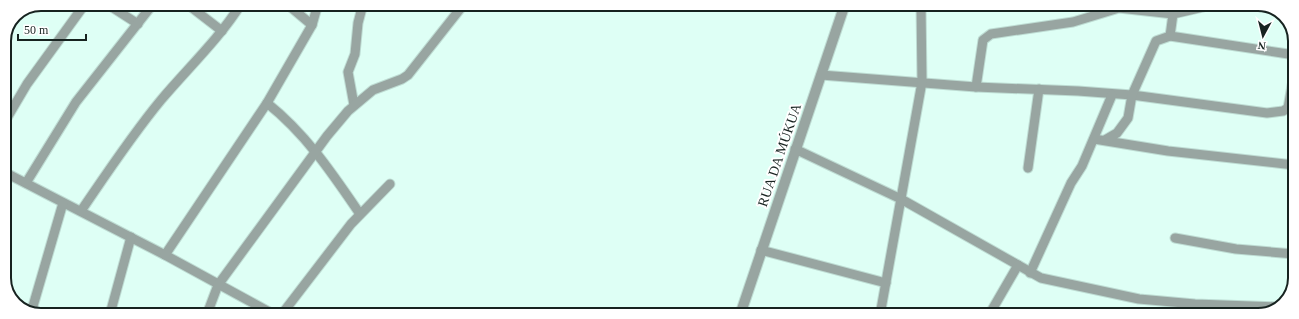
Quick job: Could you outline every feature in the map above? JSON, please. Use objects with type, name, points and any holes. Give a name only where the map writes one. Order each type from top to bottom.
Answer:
[{"type":"street","points":[[11,111],[27,84],[80,11]]},
{"type":"street","points":[[118,11],[138,24]]},
{"type":"street","points":[[26,183],[76,102],[148,11]]},
{"type":"street","points":[[196,11],[222,31]]},
{"type":"street","points":[[81,211],[129,141],[161,100],[222,31],[236,11]]},
{"type":"street","points":[[295,11],[312,25]]},
{"type":"street","points":[[165,255],[267,103],[312,25],[316,11]]},
{"type":"street","points":[[354,105],[348,72],[355,54],[361,11]]},
{"type":"street","points":[[209,308],[218,286],[317,152],[327,136],[354,105],[373,90],[402,79],[408,75],[458,11]]},
{"type":"street","name":"RUA DA MÚKUA","points":[[742,308],[843,11]]},
{"type":"street","points":[[881,308],[922,82],[921,11]]},
{"type":"street","points":[[976,87],[983,40],[990,34],[1073,22],[1109,11]]},
{"type":"street","points":[[1151,11],[1173,14],[1186,11]]},
{"type":"street","points":[[1170,36],[1173,14]]},
{"type":"street","points":[[1105,140],[1122,128],[1128,118],[1132,95],[1156,41],[1170,36],[1288,54]]},
{"type":"street","points":[[822,75],[976,87],[1039,89],[1112,95],[1132,95],[1267,113],[1276,113],[1288,108]]},
{"type":"street","points":[[1028,168],[1039,89]]},
{"type":"street","points":[[1030,273],[1071,183],[1082,166],[1112,95]]},
{"type":"street","points":[[267,103],[283,116],[317,152],[360,214]]},
{"type":"street","points":[[1094,139],[1168,151],[1288,164]]},
{"type":"street","points":[[795,149],[901,199],[1030,273],[1052,281],[1140,299],[1195,304],[1266,306]]},
{"type":"street","points":[[11,176],[132,237],[218,286],[261,308]]},
{"type":"street","points":[[287,308],[360,214],[390,184]]},
{"type":"street","points":[[33,306],[63,203]]},
{"type":"street","points":[[112,308],[132,237]]},
{"type":"street","points":[[1175,238],[1236,249],[1288,253]]},
{"type":"street","points":[[762,250],[886,283]]},
{"type":"street","points":[[993,308],[1018,265]]}]
